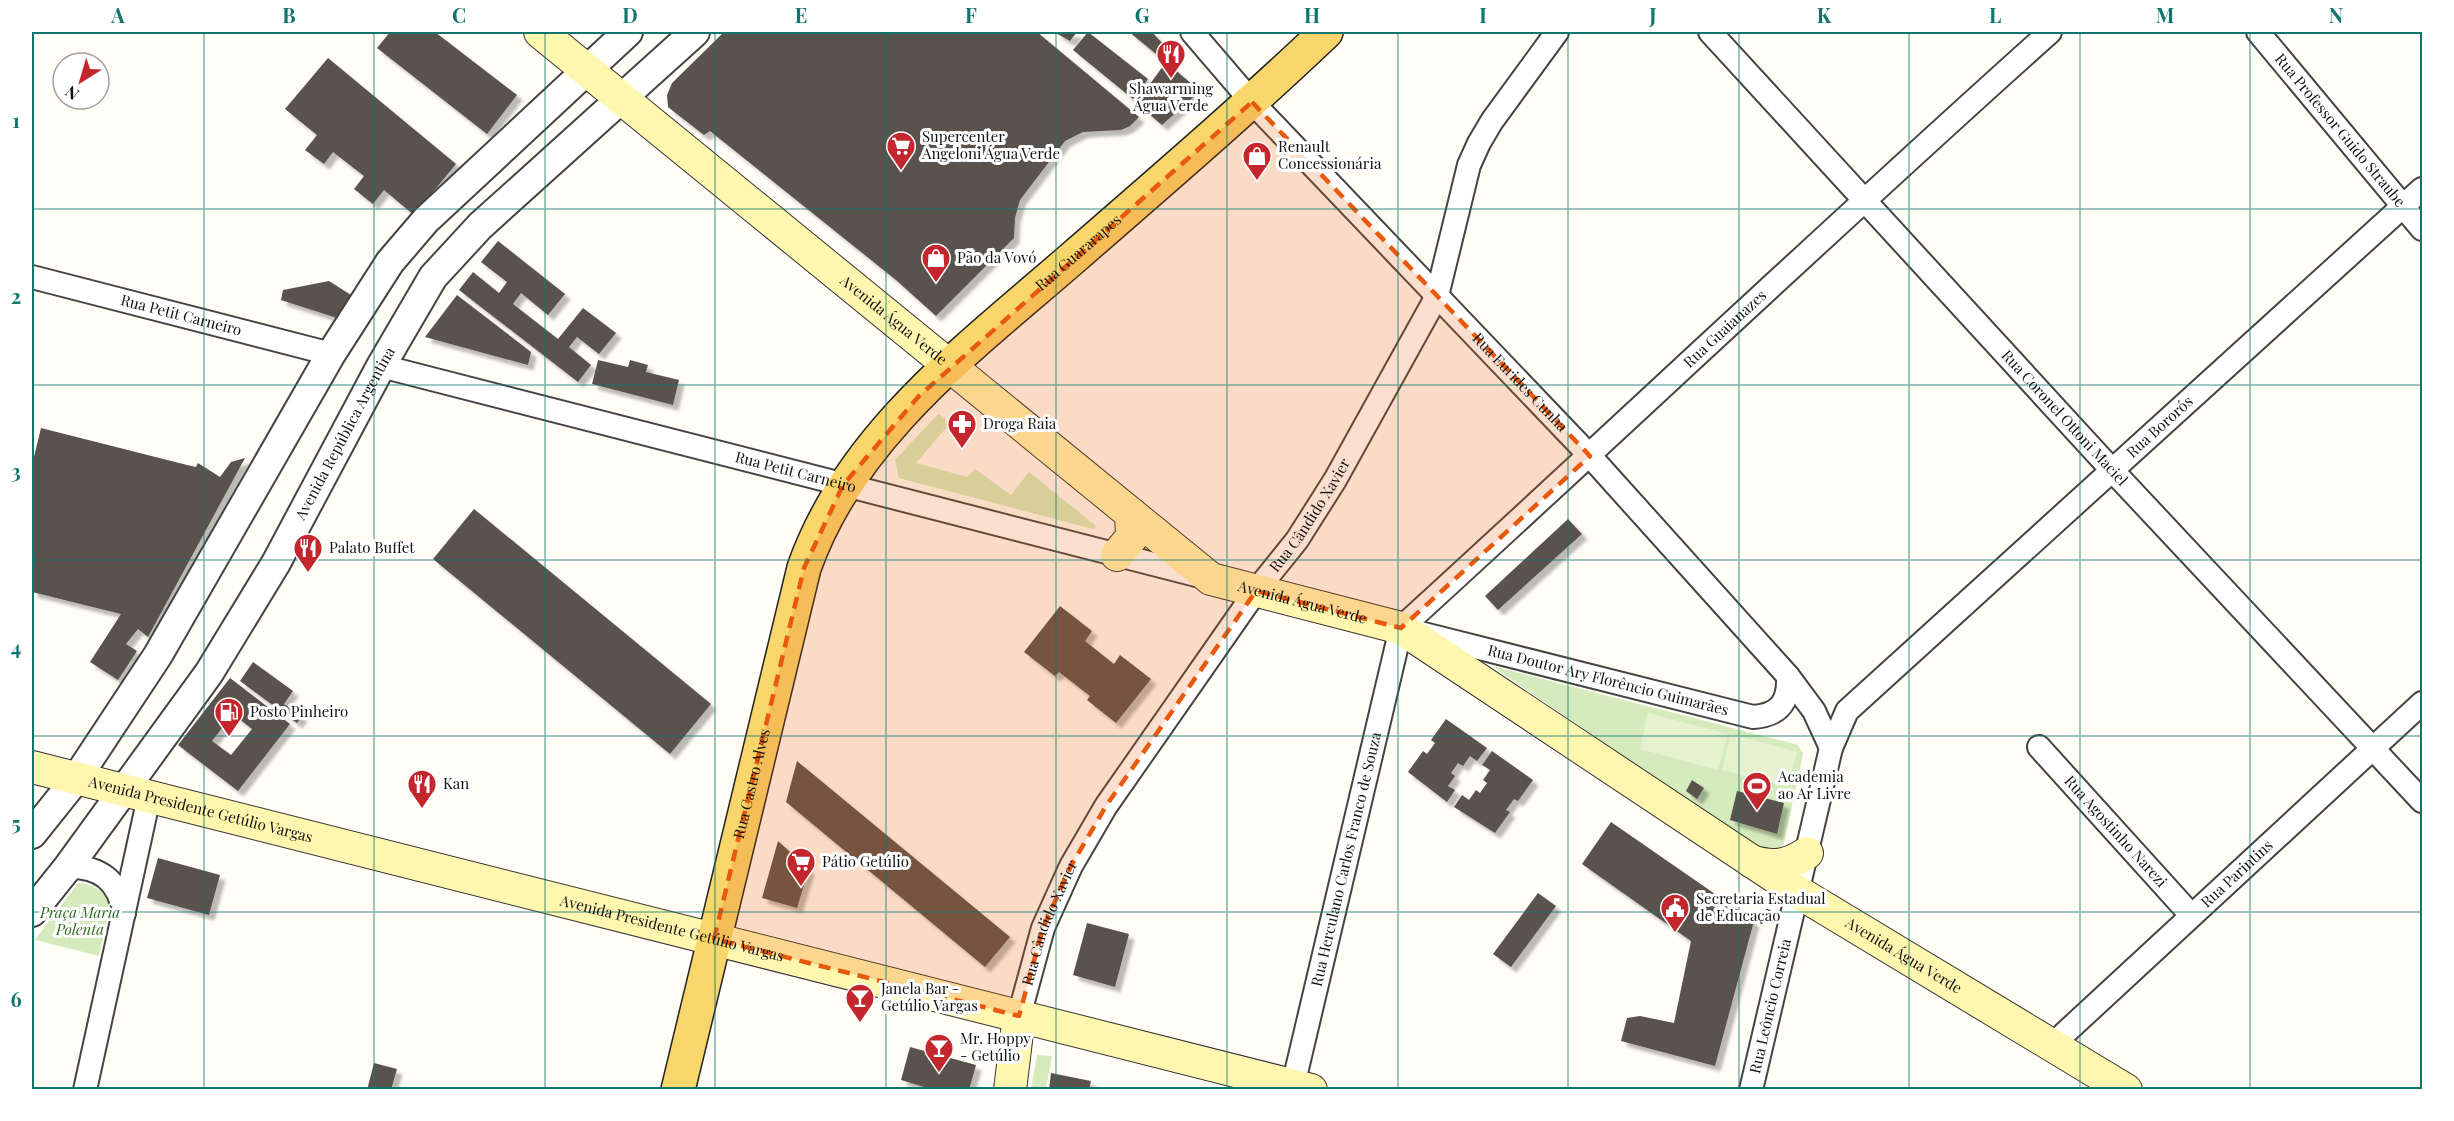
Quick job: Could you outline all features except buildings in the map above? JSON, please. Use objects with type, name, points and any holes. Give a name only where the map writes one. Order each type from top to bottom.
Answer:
[{"type":"main road","name":"Avenida Água Verde","points":[[540,32],[1211,579],[1401,628],[1798,892],[2126,1089]]},
{"type":"main road","name":"Rua Guararapes","points":[[843,485],[890,426],[951,366],[1252,102],[1326,32]]},
{"type":"main road","name":"Rua Castro Alves","points":[[678,1089],[804,568],[815,537],[843,485]]},
{"type":"main road","points":[[1117,555],[1132,537],[1131,514]]},
{"type":"main road","name":"Avenida Presidente Getúlio Vargas","points":[[32,767],[1299,1088]]},
{"type":"main road","points":[[1751,861],[1765,866],[1780,866],[1806,853]]},
{"type":"main road","name":"Rua Cândido Xavier","points":[[1010,1089],[1019,1016]]},
{"type":"street","points":[[32,834],[76,779],[164,646],[331,354],[390,262],[413,232],[628,32]]},
{"type":"street","name":"Avenida República Argentina","points":[[32,912],[68,867],[136,794],[187,705],[276,563],[381,366],[427,287],[456,249],[695,32]]},
{"type":"street","name":"Rua Eurides Cunha","points":[[1192,32],[1252,102],[1590,456],[1788,676],[1814,711],[1832,748]]},
{"type":"street","name":"Rua Cândido Xavier","points":[[1019,1016],[1043,928],[1084,842],[1106,806],[1256,591],[1317,509],[1437,296],[1469,165],[1492,121],[1557,32]]},
{"type":"street","name":"Rua Coronel Ottoni Maciel","points":[[1710,32],[2111,470],[2374,747],[2422,801]]},
{"type":"street","name":"Rua Guaianazes","points":[[1401,628],[1590,456],[1862,200],[2050,32]]},
{"type":"street","name":"Rua Professor Guido Straube","points":[[2258,32],[2422,229]]},
{"type":"street","name":"Rua Bororós","points":[[1832,748],[1847,711],[2422,189]]},
{"type":"street","name":"Rua Petit Carneiro","points":[[32,277],[331,354]]},
{"type":"street","name":"Rua Petit Carneiro","points":[[381,366],[1211,579]]},
{"type":"street","name":"Rua Doutor Ary Florêncio Guimarães","points":[[1401,628],[1753,717],[1776,712],[1784,704],[1788,692],[1788,676]]},
{"type":"street","name":"Rua Herculano Carlos Franco de Souza","points":[[1299,1088],[1401,628]]},
{"type":"street","name":"Rua Parintins","points":[[2052,1045],[2422,703]]},
{"type":"street","name":"Rua Agostinho Narezi","points":[[2039,747],[2191,915]]},
{"type":"street","name":"Rua Leôncio Correia","points":[[1751,1089],[1832,748]]},
{"type":"street","points":[[85,1089],[124,913],[136,794]]},
{"type":"street","points":[[68,867],[84,867],[100,872],[113,883],[122,897],[124,913]]},
{"type":"highlighted area","points":[[1252,102],[1590,456],[1401,628],[1256,591],[1106,806],[1071,866],[1043,928],[1019,1016],[714,939],[804,568],[843,485],[919,396]]},
{"type":"green space","points":[[938,414],[945,418],[946,428],[916,463],[967,477],[975,469],[1011,495],[1029,472],[1096,526],[1093,529],[899,478],[895,460]]},
{"type":"green space","points":[[1492,666],[1798,745],[1803,754],[1783,848],[1765,854]]},
{"type":"green space","points":[[1648,713],[1728,734],[1718,770],[1640,749]]},
{"type":"green space","points":[[1731,734],[1797,752],[1788,787],[1722,770]]},
{"type":"green space","name":"Praça Maria Polenta","points":[[78,883],[96,888],[111,901],[99,956],[35,940]]},
{"type":"green space","points":[[1037,1055],[1052,1056],[1046,1089],[1031,1089]]},
{"type":"place","name":"Shawarming Água Verde","points":[[1171,80]]},
{"type":"place","name":"Supercenter Angeloni Água Verde","points":[[901,172]]},
{"type":"place","name":"Renault Concessionária","points":[[1257,182]]},
{"type":"place","name":"Pão da Vovó","points":[[936,284]]},
{"type":"place","name":"Droga Raia","points":[[962,450]]},
{"type":"place","name":"Palato Buffet","points":[[308,574]]},
{"type":"place","name":"Posto Pinheiro","points":[[229,738]]},
{"type":"place","name":"Kan","points":[[422,810]]},
{"type":"place","name":"Academia ao Ar Livre","points":[[1757,812]]},
{"type":"place","name":"Pátio Getúlio","points":[[801,888]]},
{"type":"place","name":"Secretaria Estadual de Educação","points":[[1675,934]]},
{"type":"place","name":"Janela Bar - Getúlio Vargas","points":[[860,1024]]},
{"type":"place","name":"Mr. Hoppy - Getúlio","points":[[939,1074]]}]
